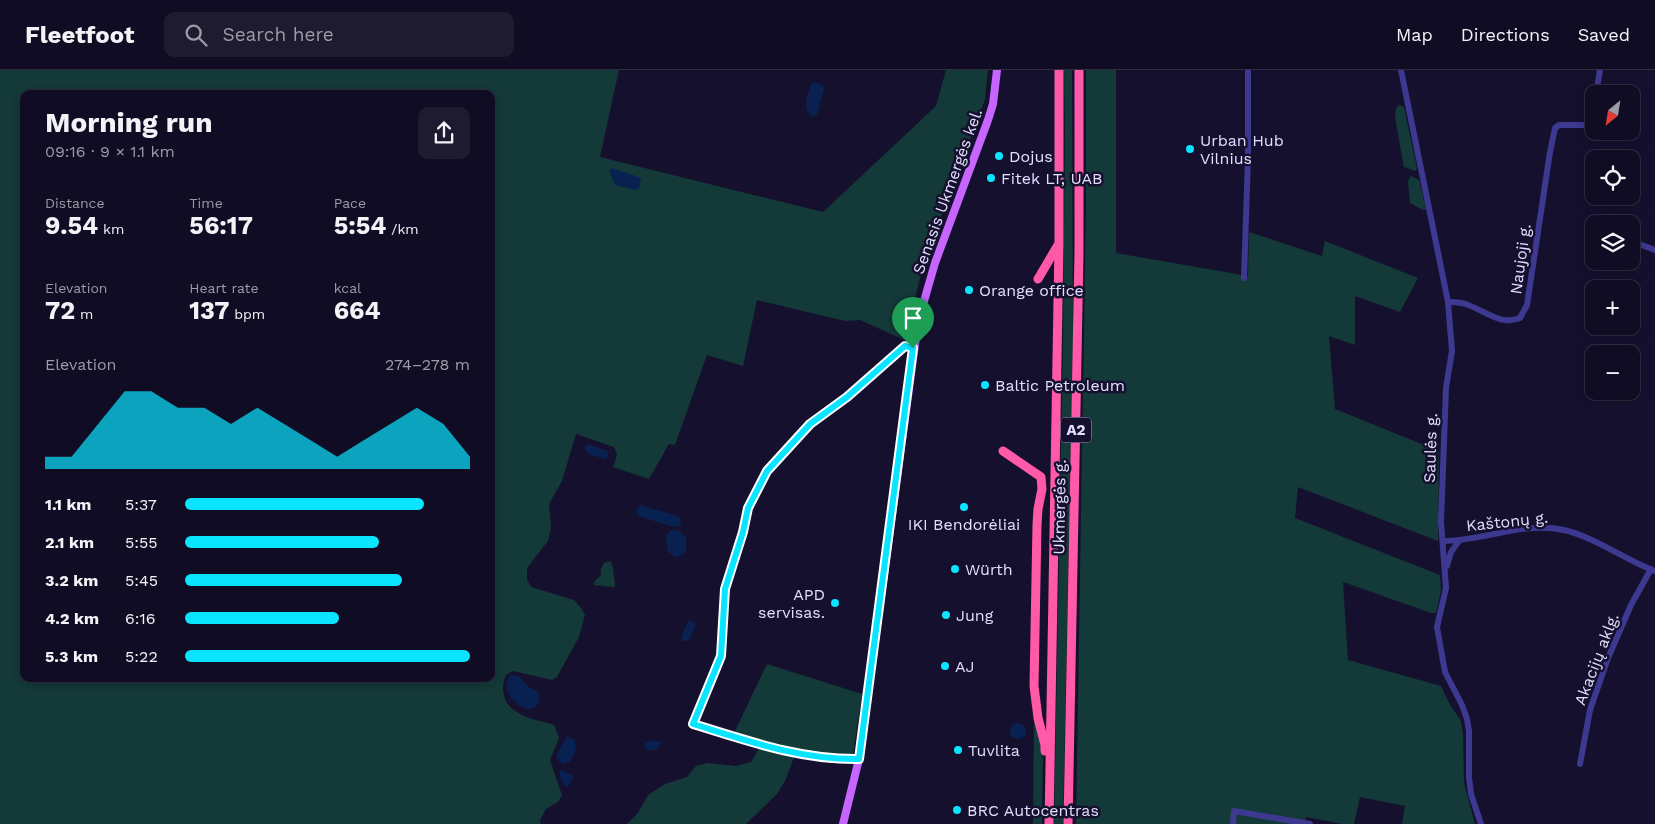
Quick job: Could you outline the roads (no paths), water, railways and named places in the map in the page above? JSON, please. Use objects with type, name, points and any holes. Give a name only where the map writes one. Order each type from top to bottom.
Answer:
[{"type":"highway","name":"Ukmergės g.","points":[[1068,824],[1079,253],[1079,70]]},
{"type":"highway","name":"Ukmergės g.","points":[[1049,820],[1059,243],[1058,73]]},
{"type":"highway","points":[[1038,280],[1059,243]]},
{"type":"highway","points":[[1003,451],[1041,478],[1043,484],[1038,509],[1034,686],[1038,718],[1045,745],[1045,776],[1050,792]]},
{"type":"main road","name":"Senasis Ukmergės kel.","points":[[843,824],[859,759],[913,348],[927,286],[993,104],[996,70]]},
{"type":"street","points":[[1244,278],[1248,158],[1248,70]]},
{"type":"street","name":"Saulės g.","points":[[1401,70],[1448,302],[1452,351],[1446,388],[1441,522],[1446,588],[1436,627],[1445,672],[1467,719],[1471,794],[1480,824]]},
{"type":"street","points":[[1598,85],[1600,70]]},
{"type":"street","name":"Naujoji g.","points":[[1448,302],[1466,304],[1494,318],[1515,320],[1520,318],[1527,305],[1555,128],[1559,125],[1585,125]]},
{"type":"street","points":[[1640,244],[1655,250]]},
{"type":"street","points":[[859,759],[830,758],[778,750],[693,724],[721,656],[727,579],[738,550],[748,508],[767,471],[810,424],[847,397],[905,346],[913,348]]},
{"type":"street","name":"Kaštonų g.","points":[[1443,541],[1459,541],[1535,528],[1563,530],[1588,539],[1653,570]]},
{"type":"street","points":[[1446,572],[1451,552],[1459,541]]},
{"type":"street","name":"Akacijų aklg.","points":[[1580,764],[1590,710],[1608,658],[1631,606],[1653,570]]},
{"type":"street","points":[[1233,824],[1234,811],[1310,824]]},
{"type":"water","points":[[814,82],[822,85],[824,88],[817,115],[813,117],[807,110],[806,102],[811,84]]},
{"type":"water","points":[[612,168],[641,178],[639,188],[635,190],[615,185],[609,171]]},
{"type":"water","points":[[588,444],[608,451],[607,459],[588,454],[584,448]]},
{"type":"water","points":[[640,505],[679,517],[681,521],[680,526],[673,527],[639,516],[636,512]]},
{"type":"water","points":[[670,530],[678,530],[686,537],[686,551],[682,555],[675,557],[668,552],[666,537]]},
{"type":"water","points":[[690,620],[695,623],[695,627],[688,641],[683,641],[681,638]]},
{"type":"water","points":[[511,675],[520,677],[529,687],[538,692],[539,701],[534,708],[521,707],[510,696],[507,682]]},
{"type":"water","points":[[1015,723],[1021,723],[1026,728],[1024,737],[1015,739],[1010,734],[1010,728]]},
{"type":"water","points":[[567,736],[575,740],[576,750],[570,762],[563,764],[557,759],[557,754]]},
{"type":"water","points":[[653,740],[661,742],[657,749],[651,751],[645,748],[644,745],[647,742]]},
{"type":"water","points":[[562,770],[574,776],[568,787],[563,784],[559,773]]},
{"type":"place","name":"Urban Hub Vilnius","points":[[1190,149]]},
{"type":"place","name":"Dojus","points":[[999,156]]},
{"type":"place","name":"Fitek LT, UAB","points":[[991,178]]},
{"type":"place","name":"Orange office","points":[[969,290]]},
{"type":"place","name":"Baltic Petroleum","points":[[985,385]]},
{"type":"place","name":"IKI Bendorėliai","points":[[964,507]]},
{"type":"place","name":"Würth","points":[[955,569]]},
{"type":"place","name":"APD servisas.","points":[[835,603]]},
{"type":"place","name":"Jung","points":[[946,615]]},
{"type":"place","name":"AJ","points":[[945,666]]},
{"type":"place","name":"Tuvlita","points":[[958,750]]},
{"type":"place","name":"BRC Autocentras","points":[[957,810]]}]
